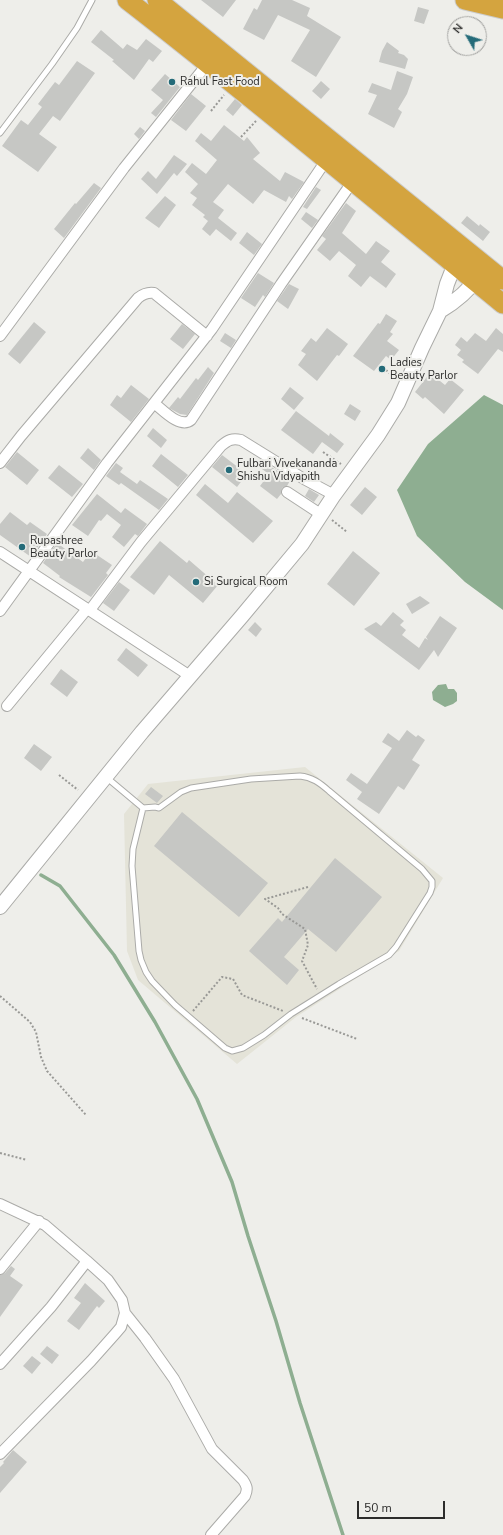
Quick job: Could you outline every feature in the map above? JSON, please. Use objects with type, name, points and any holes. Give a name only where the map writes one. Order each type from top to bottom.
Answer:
[{"type":"highway","points":[[128,0],[327,159],[454,266],[503,304]]},
{"type":"highway","points":[[157,0],[503,280]]},
{"type":"highway","points":[[465,0],[503,9]]},
{"type":"main road","points":[[0,907],[190,676],[302,544],[334,495],[378,435],[398,403],[440,311],[454,266],[466,249]]},
{"type":"main road","points":[[440,311],[455,302],[475,282],[486,266]]},
{"type":"street","points":[[0,336],[124,168],[208,63]]},
{"type":"street","points":[[0,610],[107,464],[207,336],[327,159]]},
{"type":"street","points":[[154,403],[182,423],[188,423],[191,420],[281,284],[353,181]]},
{"type":"street","points":[[0,463],[21,436],[143,294],[149,292],[154,293],[207,336]]},
{"type":"street","points":[[8,706],[89,609],[141,542],[221,446],[229,440],[235,438],[241,440],[304,479],[334,495]]},
{"type":"street","points":[[287,492],[323,514]]},
{"type":"street","points":[[0,552],[190,676]]},
{"type":"street","points":[[0,1204],[45,1225],[108,1280],[122,1300],[125,1313],[145,1338],[185,1396],[212,1449],[243,1480],[247,1491],[245,1496],[211,1535]]},
{"type":"street","points":[[0,1269],[39,1221]]},
{"type":"street","points":[[0,1364],[46,1313],[87,1262]]},
{"type":"street","points":[[0,1454],[115,1334],[121,1327],[125,1313]]},
{"type":"lane","points":[[0,133],[77,28],[92,0]]},
{"type":"lane","points":[[106,777],[143,808],[155,806],[159,808],[181,792],[191,788],[251,779],[307,776],[330,790],[428,875],[432,881],[432,887],[430,893],[392,952],[384,959],[321,995],[291,1014],[264,1035],[237,1050],[232,1051],[225,1048],[188,1017],[152,981],[143,966],[139,950],[132,866],[133,849],[143,808]]},
{"type":"path","points":[[211,111],[234,84]]},
{"type":"path","points":[[241,137],[266,110]]},
{"type":"path","points":[[323,452],[352,472]]},
{"type":"path","points":[[323,514],[347,532]]},
{"type":"path","points":[[60,775],[89,798]]},
{"type":"path","points":[[308,887],[265,899],[278,908],[282,914],[305,929],[308,945],[302,961],[321,995]]},
{"type":"path","points":[[188,1017],[222,977]]},
{"type":"path","points":[[0,996],[30,1022],[36,1032],[41,1057],[47,1071],[86,1115]]},
{"type":"path","points":[[0,1153],[27,1160]]},
{"type":"shaded area","points":[[484,395],[503,405],[503,610],[465,582],[417,536],[397,490],[428,444]]},
{"type":"shaded area","points":[[446,684],[448,689],[454,689],[457,693],[457,701],[445,707],[433,700],[432,692],[438,685]]},
{"type":"shaded area","points":[[305,767],[443,878],[399,951],[296,1017],[237,1064],[138,980],[127,951],[124,814],[148,784]]},
{"type":"building","points":[[201,0],[236,0],[223,17]]},
{"type":"building","points":[[262,0],[292,0],[310,8],[307,16],[341,37],[316,77],[291,61],[310,30],[278,15],[264,40],[243,29],[254,8],[257,10]]},
{"type":"building","points":[[418,7],[429,10],[424,24],[414,21]]},
{"type":"building","points":[[101,30],[123,49],[127,44],[137,50],[146,39],[162,51],[153,62],[149,59],[134,80],[112,61],[114,60],[91,42]]},
{"type":"building","points":[[387,42],[399,51],[398,53],[404,55],[408,59],[405,69],[379,62],[382,51]]},
{"type":"building","points":[[77,61],[95,73],[60,121],[53,116],[39,134],[57,147],[38,172],[2,146],[21,120],[28,125],[42,107],[38,104],[55,82],[59,85]]},
{"type":"building","points":[[397,71],[413,77],[407,94],[398,109],[402,112],[394,128],[368,114],[377,95],[368,92],[372,83],[391,90]]},
{"type":"building","points":[[165,74],[180,87],[156,117],[151,113],[163,100],[151,90]]},
{"type":"building","points":[[321,81],[330,89],[321,99],[312,91]]},
{"type":"building","points":[[191,94],[206,106],[186,131],[171,120]]},
{"type":"building","points":[[235,99],[242,105],[233,116],[226,110]]},
{"type":"building","points":[[224,125],[244,141],[247,137],[260,153],[253,159],[280,181],[285,172],[304,182],[292,199],[289,196],[286,202],[264,190],[253,204],[228,184],[213,202],[224,210],[218,218],[237,233],[231,241],[216,229],[210,236],[202,229],[208,221],[203,217],[205,215],[192,205],[197,198],[190,193],[198,184],[185,172],[192,163],[206,174],[217,160],[195,141],[201,133],[211,141]]},
{"type":"building","points":[[140,127],[145,131],[139,139],[134,134]]},
{"type":"building","points":[[174,155],[187,164],[177,176],[174,173],[157,194],[141,179],[148,171],[156,179]]},
{"type":"building","points":[[94,183],[101,188],[64,238],[54,229],[75,203],[76,204]]},
{"type":"building","points":[[316,187],[321,190],[307,209],[303,207]]},
{"type":"building","points":[[165,196],[176,205],[159,228],[145,218]]},
{"type":"building","points":[[346,203],[356,211],[342,233],[366,254],[376,241],[390,251],[381,262],[396,274],[386,288],[370,276],[361,287],[348,276],[356,265],[339,251],[330,261],[317,250],[326,239],[322,236]]},
{"type":"building","points":[[306,212],[318,220],[312,228],[301,219]]},
{"type":"building","points":[[467,216],[479,226],[480,224],[490,232],[483,241],[461,223]]},
{"type":"building","points":[[247,232],[262,244],[254,255],[239,243]]},
{"type":"building","points":[[258,273],[274,283],[265,297],[263,295],[255,307],[241,298]]},
{"type":"building","points":[[289,284],[299,289],[288,309],[277,301]]},
{"type":"building","points":[[386,314],[397,321],[390,332],[393,334],[387,341],[399,350],[391,360],[386,356],[374,371],[353,356],[378,323],[380,324]]},
{"type":"building","points":[[34,322],[46,332],[20,364],[8,354]]},
{"type":"building","points":[[182,324],[195,334],[183,349],[170,339]]},
{"type":"building","points":[[327,328],[348,344],[339,356],[337,355],[317,381],[298,365],[306,354],[301,351],[311,338],[316,342]]},
{"type":"building","points":[[496,328],[503,334],[503,352],[498,349],[478,374],[462,362],[464,360],[457,355],[461,350],[455,345],[461,337],[467,342],[475,333],[486,341]]},
{"type":"building","points":[[225,333],[236,340],[231,348],[220,341]]},
{"type":"building","points":[[208,367],[214,373],[187,415],[180,414],[169,408],[178,397],[180,399],[196,378],[198,380]]},
{"type":"building","points":[[430,373],[445,385],[450,379],[464,390],[444,414],[425,397],[423,399],[415,392]]},
{"type":"building","points":[[131,385],[149,399],[131,422],[110,405],[117,395],[121,398]]},
{"type":"building","points":[[290,387],[304,398],[294,410],[281,399]]},
{"type":"building","points":[[350,404],[361,411],[355,421],[344,414]]},
{"type":"building","points":[[296,411],[329,436],[330,433],[344,444],[337,453],[322,442],[313,454],[281,430]]},
{"type":"building","points":[[153,428],[167,440],[161,448],[147,436]]},
{"type":"building","points":[[88,448],[101,460],[94,470],[80,458]]},
{"type":"building","points":[[17,452],[39,470],[27,485],[5,467]]},
{"type":"building","points":[[161,454],[188,475],[178,487],[152,466]]},
{"type":"building","name":"Fulbari Vivekananda Shishu Vidyapith","points":[[222,455],[247,474],[237,487],[212,467]]},
{"type":"building","points":[[263,462],[291,479],[287,486],[282,488],[281,494],[277,499],[260,486],[269,474],[259,467]]},
{"type":"building","points":[[116,463],[123,468],[120,472],[137,484],[140,480],[168,499],[159,510],[121,483],[119,485],[106,476]]},
{"type":"building","points":[[59,465],[83,484],[72,497],[48,478]]},
{"type":"building","points":[[205,484],[228,503],[237,492],[273,521],[253,543],[196,495]]},
{"type":"building","points":[[365,487],[377,497],[362,515],[350,505]]},
{"type":"building","points":[[309,489],[319,495],[314,502],[305,496]]},
{"type":"building","points":[[97,494],[121,513],[125,508],[147,524],[138,536],[135,534],[124,547],[112,537],[121,525],[107,514],[101,521],[99,520],[88,536],[72,525]]},
{"type":"building","points":[[10,512],[27,525],[30,522],[47,534],[31,557],[0,535],[0,524]]},
{"type":"building","points":[[160,541],[187,563],[189,560],[218,585],[203,603],[169,575],[154,595],[130,577]]},
{"type":"building","points":[[57,543],[83,562],[91,551],[112,565],[106,573],[108,575],[91,597],[59,577],[60,576],[43,563]]},
{"type":"building","points":[[353,551],[380,573],[354,606],[327,584]]},
{"type":"building","points":[[119,582],[130,590],[114,611],[103,603]]},
{"type":"building","points":[[420,596],[430,603],[412,614],[406,604]]},
{"type":"building","points":[[393,612],[404,621],[400,625],[406,630],[402,635],[419,648],[425,638],[428,640],[426,637],[440,616],[457,628],[438,657],[434,650],[419,670],[364,629],[376,622],[381,626]]},
{"type":"building","points":[[255,622],[262,629],[256,637],[248,630]]},
{"type":"building","points":[[126,648],[148,665],[138,677],[117,660]]},
{"type":"building","points":[[61,669],[78,682],[67,697],[50,684]]},
{"type":"building","points":[[407,730],[416,737],[418,735],[425,740],[412,760],[420,765],[404,790],[398,786],[379,814],[357,799],[362,792],[346,780],[351,773],[367,784],[392,748],[382,742],[388,733],[399,741]]},
{"type":"building","points":[[34,744],[52,757],[41,771],[24,758]]},
{"type":"building","points":[[151,787],[163,796],[157,803],[145,794]]},
{"type":"building","points":[[182,812],[268,883],[239,917],[154,846]]},
{"type":"building","points":[[335,858],[382,897],[336,952],[308,929],[284,957],[299,970],[287,985],[249,951],[278,918],[282,922]]},
{"type":"building","points":[[11,1266],[15,1269],[10,1276],[23,1285],[0,1317],[0,1275],[5,1273]]},
{"type":"building","points":[[85,1283],[105,1301],[99,1308],[97,1306],[79,1330],[67,1321],[81,1303],[74,1298]]},
{"type":"building","points":[[47,1346],[59,1355],[52,1364],[40,1354]]},
{"type":"building","points":[[32,1356],[41,1363],[32,1374],[23,1366]]},
{"type":"building","points":[[13,1450],[27,1462],[0,1493],[0,1467]]},
{"type":"waterway","points":[[41,875],[60,886],[114,955],[155,1022],[197,1099],[232,1182],[300,1403],[343,1535]]},
{"type":"place","name":"Rahul Fast Food","points":[[172,82]]},
{"type":"place","name":"Ladies Beauty Parlor","points":[[382,369]]},
{"type":"place","name":"Fulbari Vivekananda Shishu Vidyapith","points":[[229,470]]},
{"type":"place","name":"Rupashree Beauty Parlor","points":[[22,547]]},
{"type":"place","name":"Si Surgical Room","points":[[196,582]]}]
